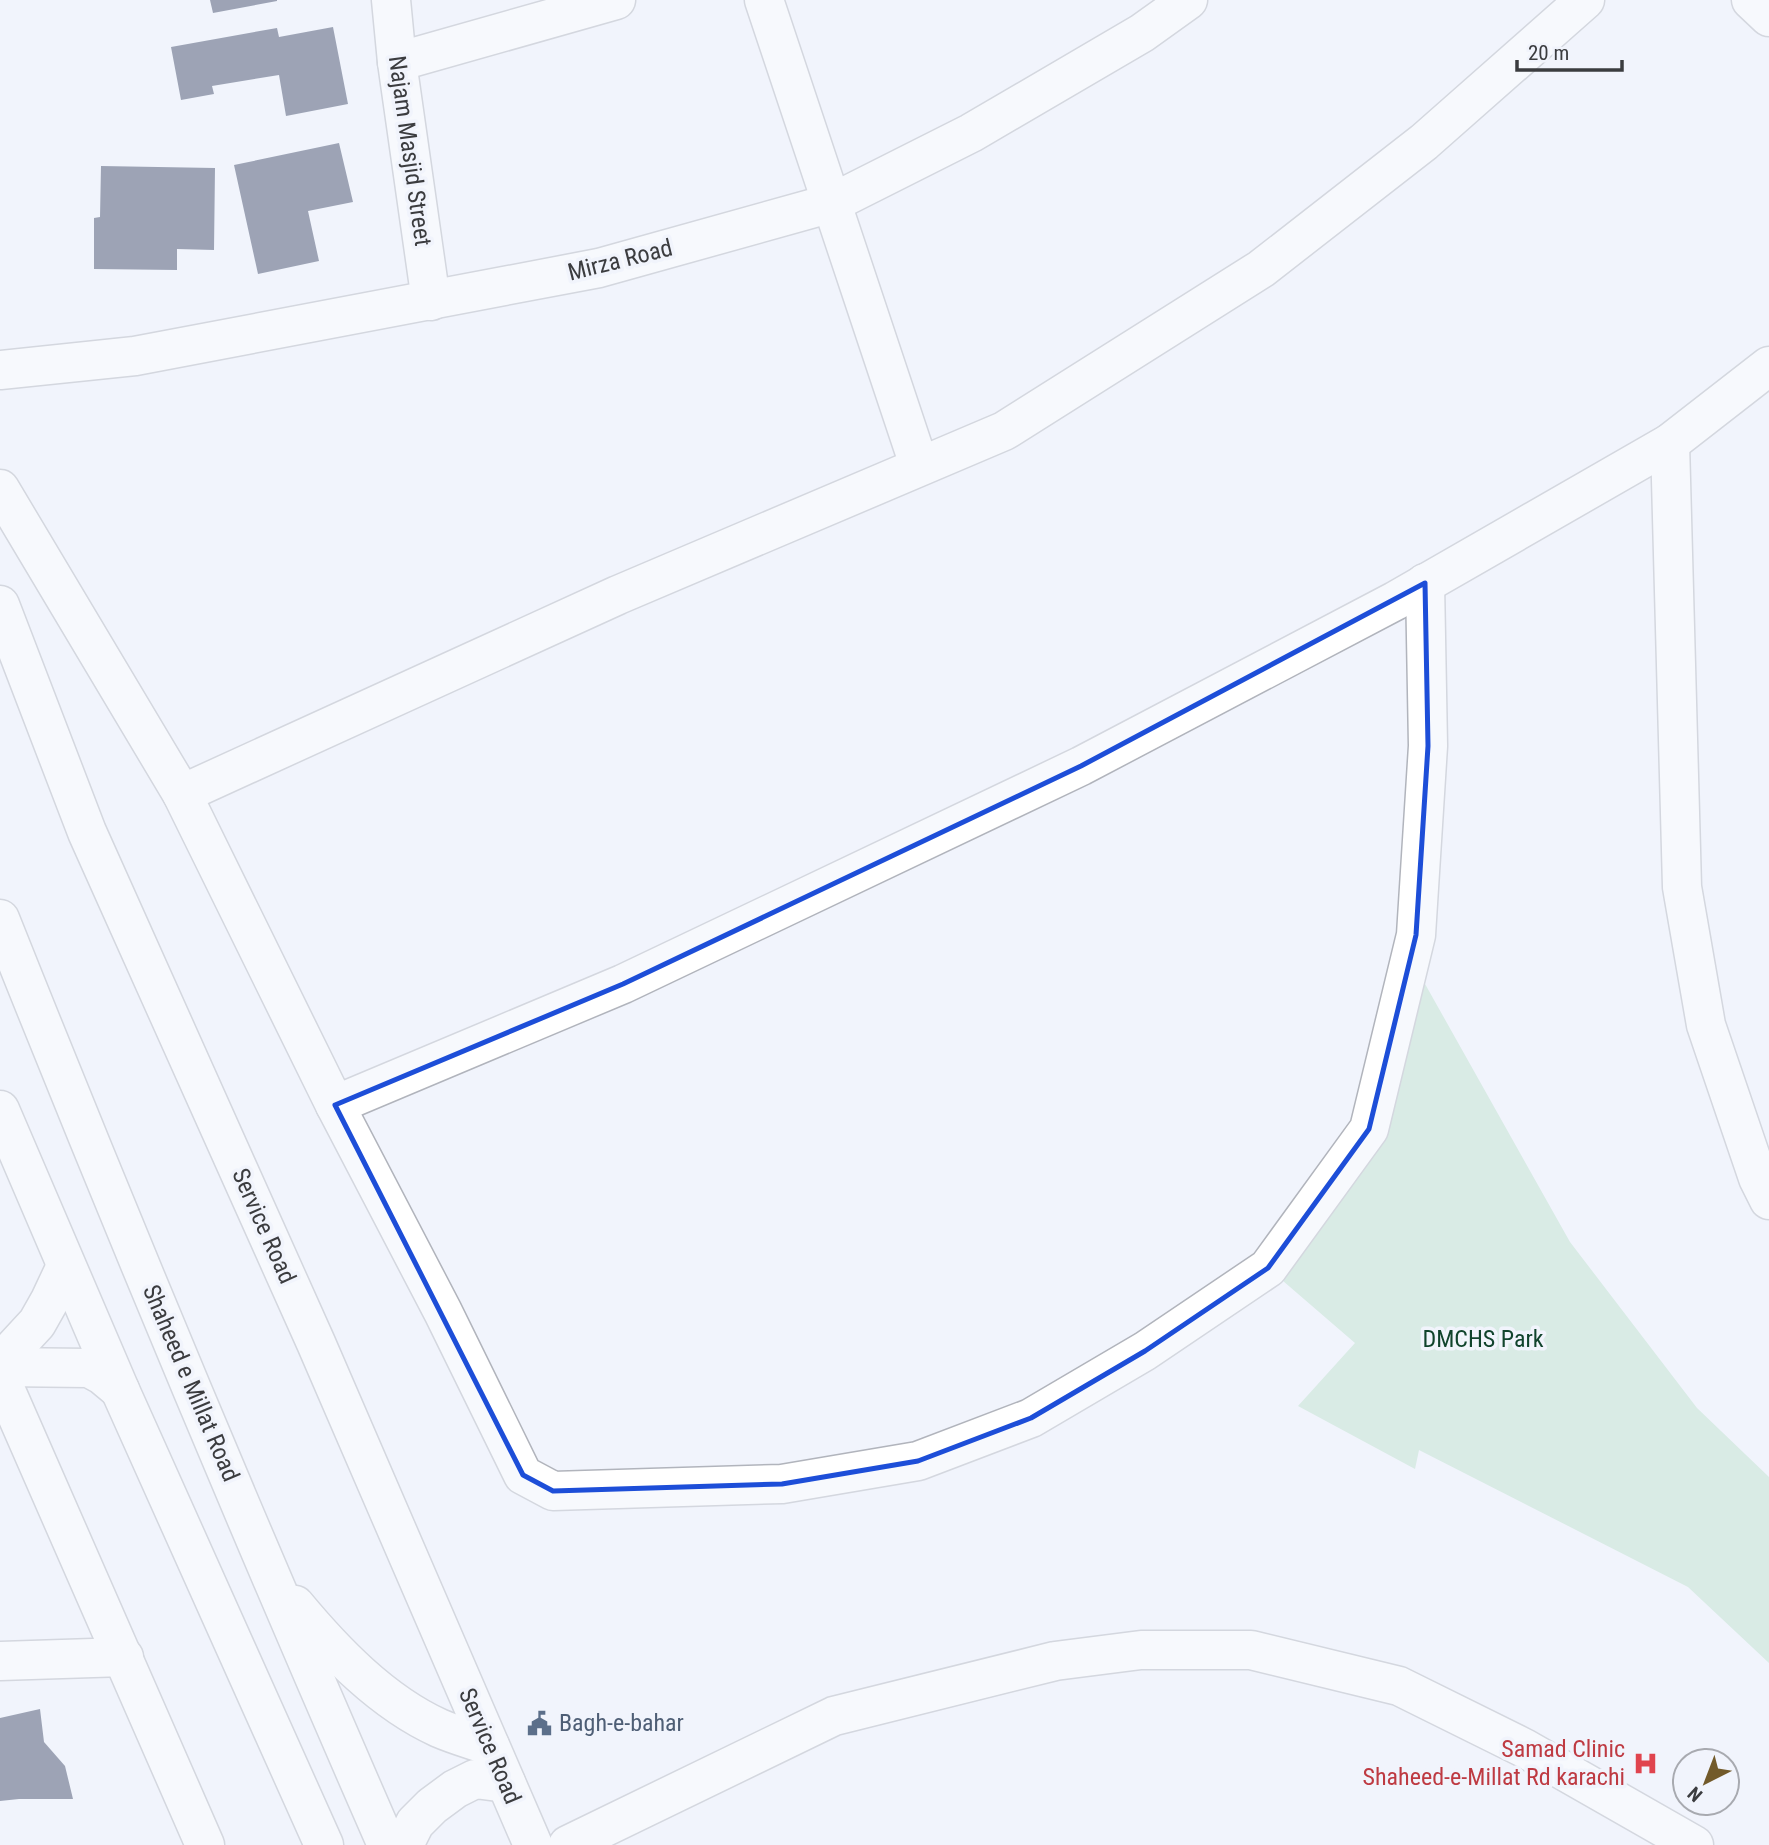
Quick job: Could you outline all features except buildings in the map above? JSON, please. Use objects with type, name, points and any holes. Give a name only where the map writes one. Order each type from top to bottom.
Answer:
[{"type":"street","name":"Najam Masjid Street","points":[[391,0],[397,62],[431,301]]},
{"type":"street","points":[[397,62],[615,0]]},
{"type":"street","points":[[764,0],[919,465]]},
{"type":"street","name":"Mirza Road","points":[[0,369],[135,356],[599,268],[832,203],[971,133],[1142,33],[1188,0]]},
{"type":"street","points":[[181,794],[618,595],[1004,431],[1261,269],[1423,142],[1585,0]]},
{"type":"street","points":[[1751,0],[1769,18]]},
{"type":"street","points":[[335,1105],[623,984],[1081,766],[1425,583],[1670,443],[1769,366]]},
{"type":"street","points":[[1670,443],[1682,887],[1706,1025],[1758,1178],[1769,1200]]},
{"type":"street","points":[[0,489],[181,794],[523,1475],[553,1491],[782,1484],[918,1461],[1031,1418],[1145,1351],[1268,1268],[1369,1129],[1416,935],[1428,746],[1425,583]]},
{"type":"street","name":"Service Road","points":[[0,605],[87,832],[316,1343],[533,1845]]},
{"type":"street","name":"Shaheed e Millat Road","points":[[0,919],[273,1579],[387,1845]]},
{"type":"street","points":[[0,1110],[120,1390],[324,1845]]},
{"type":"street","points":[[0,1365],[37,1322],[51,1300],[66,1266]]},
{"type":"street","points":[[0,1365],[89,1368],[120,1390]]},
{"type":"street","points":[[0,1377],[205,1845]]},
{"type":"street","points":[[273,1579],[323,1639],[395,1702],[438,1728],[490,1746]]},
{"type":"street","points":[[568,1845],[834,1716],[1055,1661],[1141,1650],[1251,1650],[1399,1686],[1524,1748],[1694,1845]]},
{"type":"street","points":[[0,1661],[124,1657]]},
{"type":"street","points":[[404,1845],[415,1823],[455,1789],[475,1779],[506,1783]]},
{"type":"highlighted area","points":[[1425,583],[1428,746],[1416,935],[1369,1129],[1268,1268],[1145,1351],[1031,1418],[918,1461],[782,1484],[553,1491],[523,1475],[335,1105],[623,984],[1081,766]]},
{"type":"green space","name":"DMCHS Park","points":[[1411,959],[1570,1242],[1697,1408],[1769,1477],[1769,1663],[1688,1587],[1419,1450],[1415,1469],[1298,1406],[1355,1343],[1268,1268],[1369,1129]]},
{"type":"place","name":"Bagh-e-bahar","points":[[539,1723]]},
{"type":"place","name":"Samad Clinic Shaheed-e-Millat Rd karachi","points":[[1645,1763]]}]
